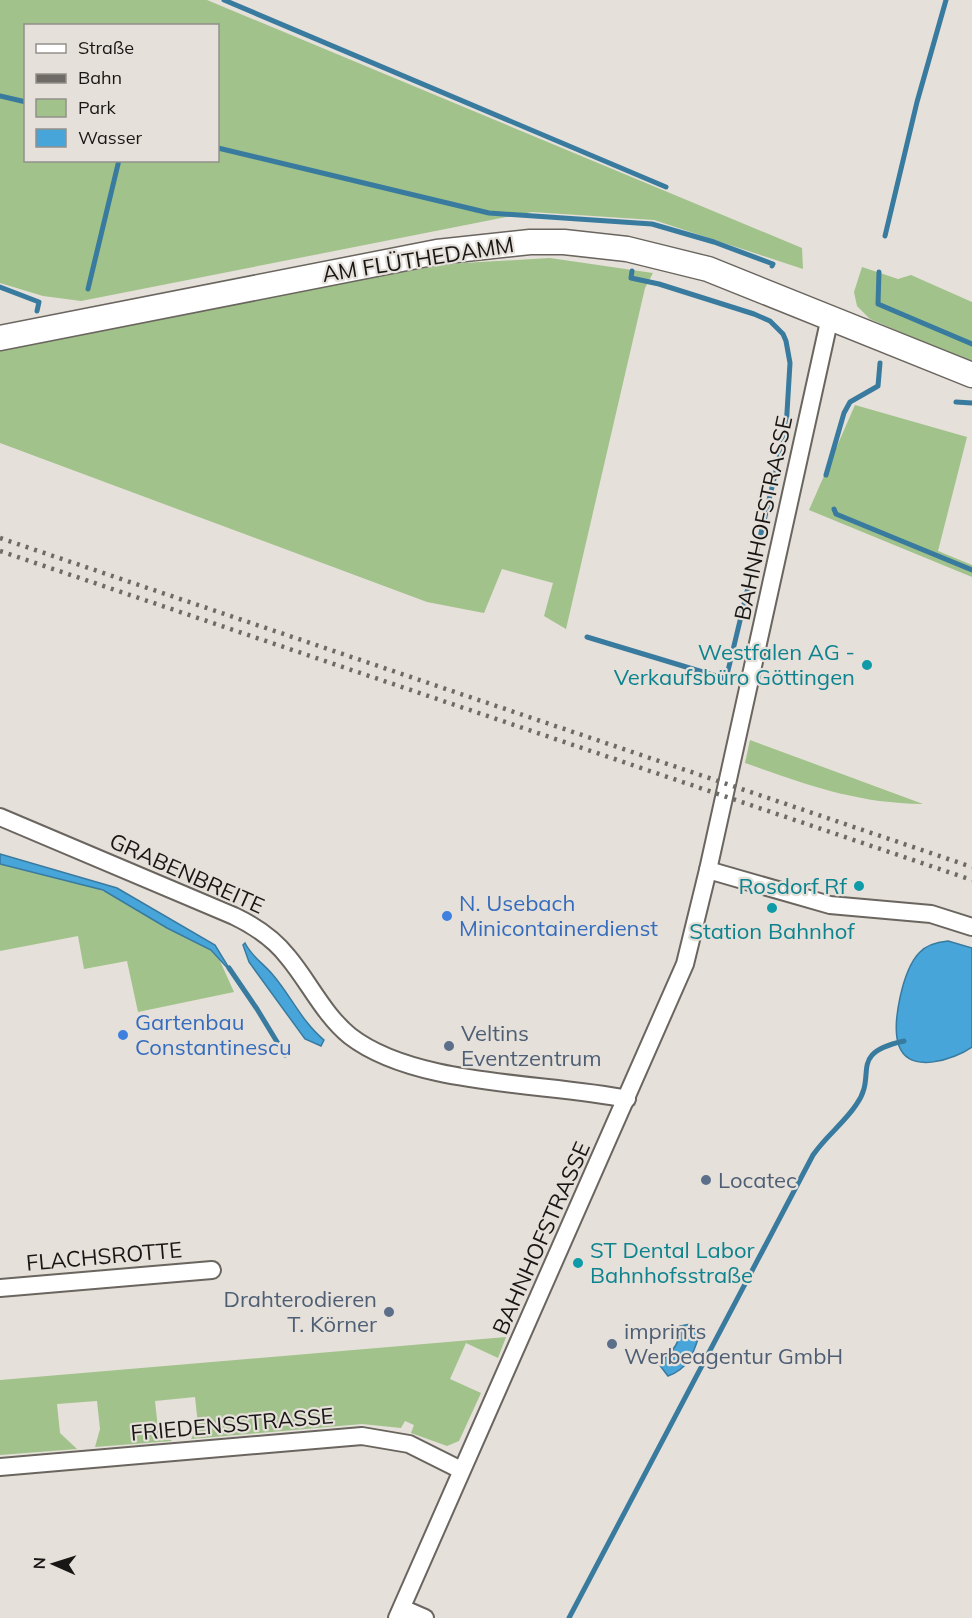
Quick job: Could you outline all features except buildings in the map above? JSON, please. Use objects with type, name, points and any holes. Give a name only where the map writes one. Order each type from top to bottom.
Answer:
[{"type":"main road","name":"AM FLÜTHEDAMM","points":[[0,338],[382,261],[468,247],[530,242],[591,244],[667,258],[742,280],[972,375]]},
{"type":"street","name":"BAHNHOFSTRASSE","points":[[400,1613],[685,964],[708,870],[830,317]]},
{"type":"street","name":"GRABENBREITE","points":[[0,817],[234,916],[254,927],[289,957],[335,1022],[347,1033],[393,1060],[450,1074],[627,1099]]},
{"type":"street","points":[[708,870],[830,905],[931,914],[972,927]]},
{"type":"street","name":"FLACHSROTTE","points":[[0,1288],[212,1270]]},
{"type":"street","name":"FRIEDENSSTRASSE","points":[[0,1467],[362,1436],[409,1444],[462,1470]]},
{"type":"street","points":[[400,1613],[425,1618]]},
{"type":"green space","points":[[0,0],[207,0],[802,248],[803,269],[654,220],[532,212],[81,301],[43,296],[0,283]]},
{"type":"green space","points":[[550,258],[653,273],[645,288],[566,629],[544,616],[553,583],[502,569],[484,613],[427,602],[0,443],[0,347],[447,264]]},
{"type":"green space","points":[[862,267],[898,279],[911,275],[972,302],[972,363],[870,319],[857,306],[854,292]]},
{"type":"green space","points":[[855,405],[967,437],[938,551],[972,565],[972,577],[809,510]]},
{"type":"green space","points":[[750,740],[923,804],[898,803],[853,796],[745,763]]},
{"type":"green space","points":[[0,864],[91,886],[117,897],[167,928],[211,950],[220,961],[234,992],[138,1012],[127,961],[84,969],[78,936],[0,951]]},
{"type":"green space","points":[[506,1337],[498,1358],[466,1343],[450,1379],[481,1393],[459,1441],[447,1446],[411,1433],[414,1425],[405,1421],[401,1428],[362,1424],[191,1439],[198,1425],[195,1397],[155,1401],[158,1429],[172,1441],[95,1447],[100,1429],[97,1401],[57,1404],[60,1433],[77,1449],[0,1455],[0,1380]]},
{"type":"water","points":[[0,854],[117,888],[215,945],[232,973],[211,950],[167,928],[103,890],[0,864]]},
{"type":"water","points":[[948,941],[972,948],[972,1047],[944,1060],[922,1062],[913,1060],[905,1055],[899,1046],[897,1036],[896,1025],[904,984],[913,961],[922,950],[932,944]]},
{"type":"water","points":[[245,943],[279,983],[309,1025],[324,1040],[321,1046],[305,1039],[249,962],[243,945]]},
{"type":"water","points":[[690,1324],[701,1330],[694,1351],[682,1368],[668,1376],[658,1363],[675,1347],[680,1326]]},
{"type":"waterway","points":[[224,0],[666,187]]},
{"type":"waterway","points":[[885,236],[917,102],[946,0]]},
{"type":"waterway","points":[[0,96],[24,102]]},
{"type":"waterway","points":[[219,148],[489,213],[652,224],[714,242],[773,264],[772,266]]},
{"type":"waterway","points":[[88,289],[119,162]]},
{"type":"waterway","points":[[587,637],[726,679],[786,429],[790,363],[783,334],[770,321],[754,314],[659,284],[631,278],[632,271]]},
{"type":"waterway","points":[[879,272],[878,304],[972,344]]},
{"type":"waterway","points":[[0,287],[39,302],[37,311]]},
{"type":"waterway","points":[[826,475],[844,413],[850,402],[878,386],[880,363]]},
{"type":"waterway","points":[[956,402],[972,403]]},
{"type":"waterway","points":[[834,509],[836,514],[972,570]]},
{"type":"waterway","points":[[229,968],[285,1055]]},
{"type":"waterway","points":[[569,1618],[813,1155],[856,1105],[865,1084],[869,1059],[875,1052],[886,1046],[904,1041]]},
{"type":"railway","points":[[0,538],[972,867]]},
{"type":"railway","points":[[0,551],[972,880]]},
{"type":"place","name":"Westfalen AG - Verkaufsbüro Göttingen","points":[[867,665]]},
{"type":"place","name":"Rosdorf Rf","points":[[859,886]]},
{"type":"place","name":"Station Bahnhof","points":[[772,908]]},
{"type":"place","name":"N. Usebach Minicontainerdienst","points":[[447,916]]},
{"type":"place","name":"Gartenbau Constantinescu","points":[[123,1035]]},
{"type":"place","name":"Veltins Eventzentrum","points":[[449,1046]]},
{"type":"place","name":"Locatec","points":[[706,1180]]},
{"type":"place","name":"ST Dental Labor Bahnhofsstraße","points":[[578,1263]]},
{"type":"place","name":"Drahterodieren T. Körner","points":[[389,1312]]},
{"type":"place","name":"imprints Werbeagentur GmbH","points":[[612,1344]]}]
